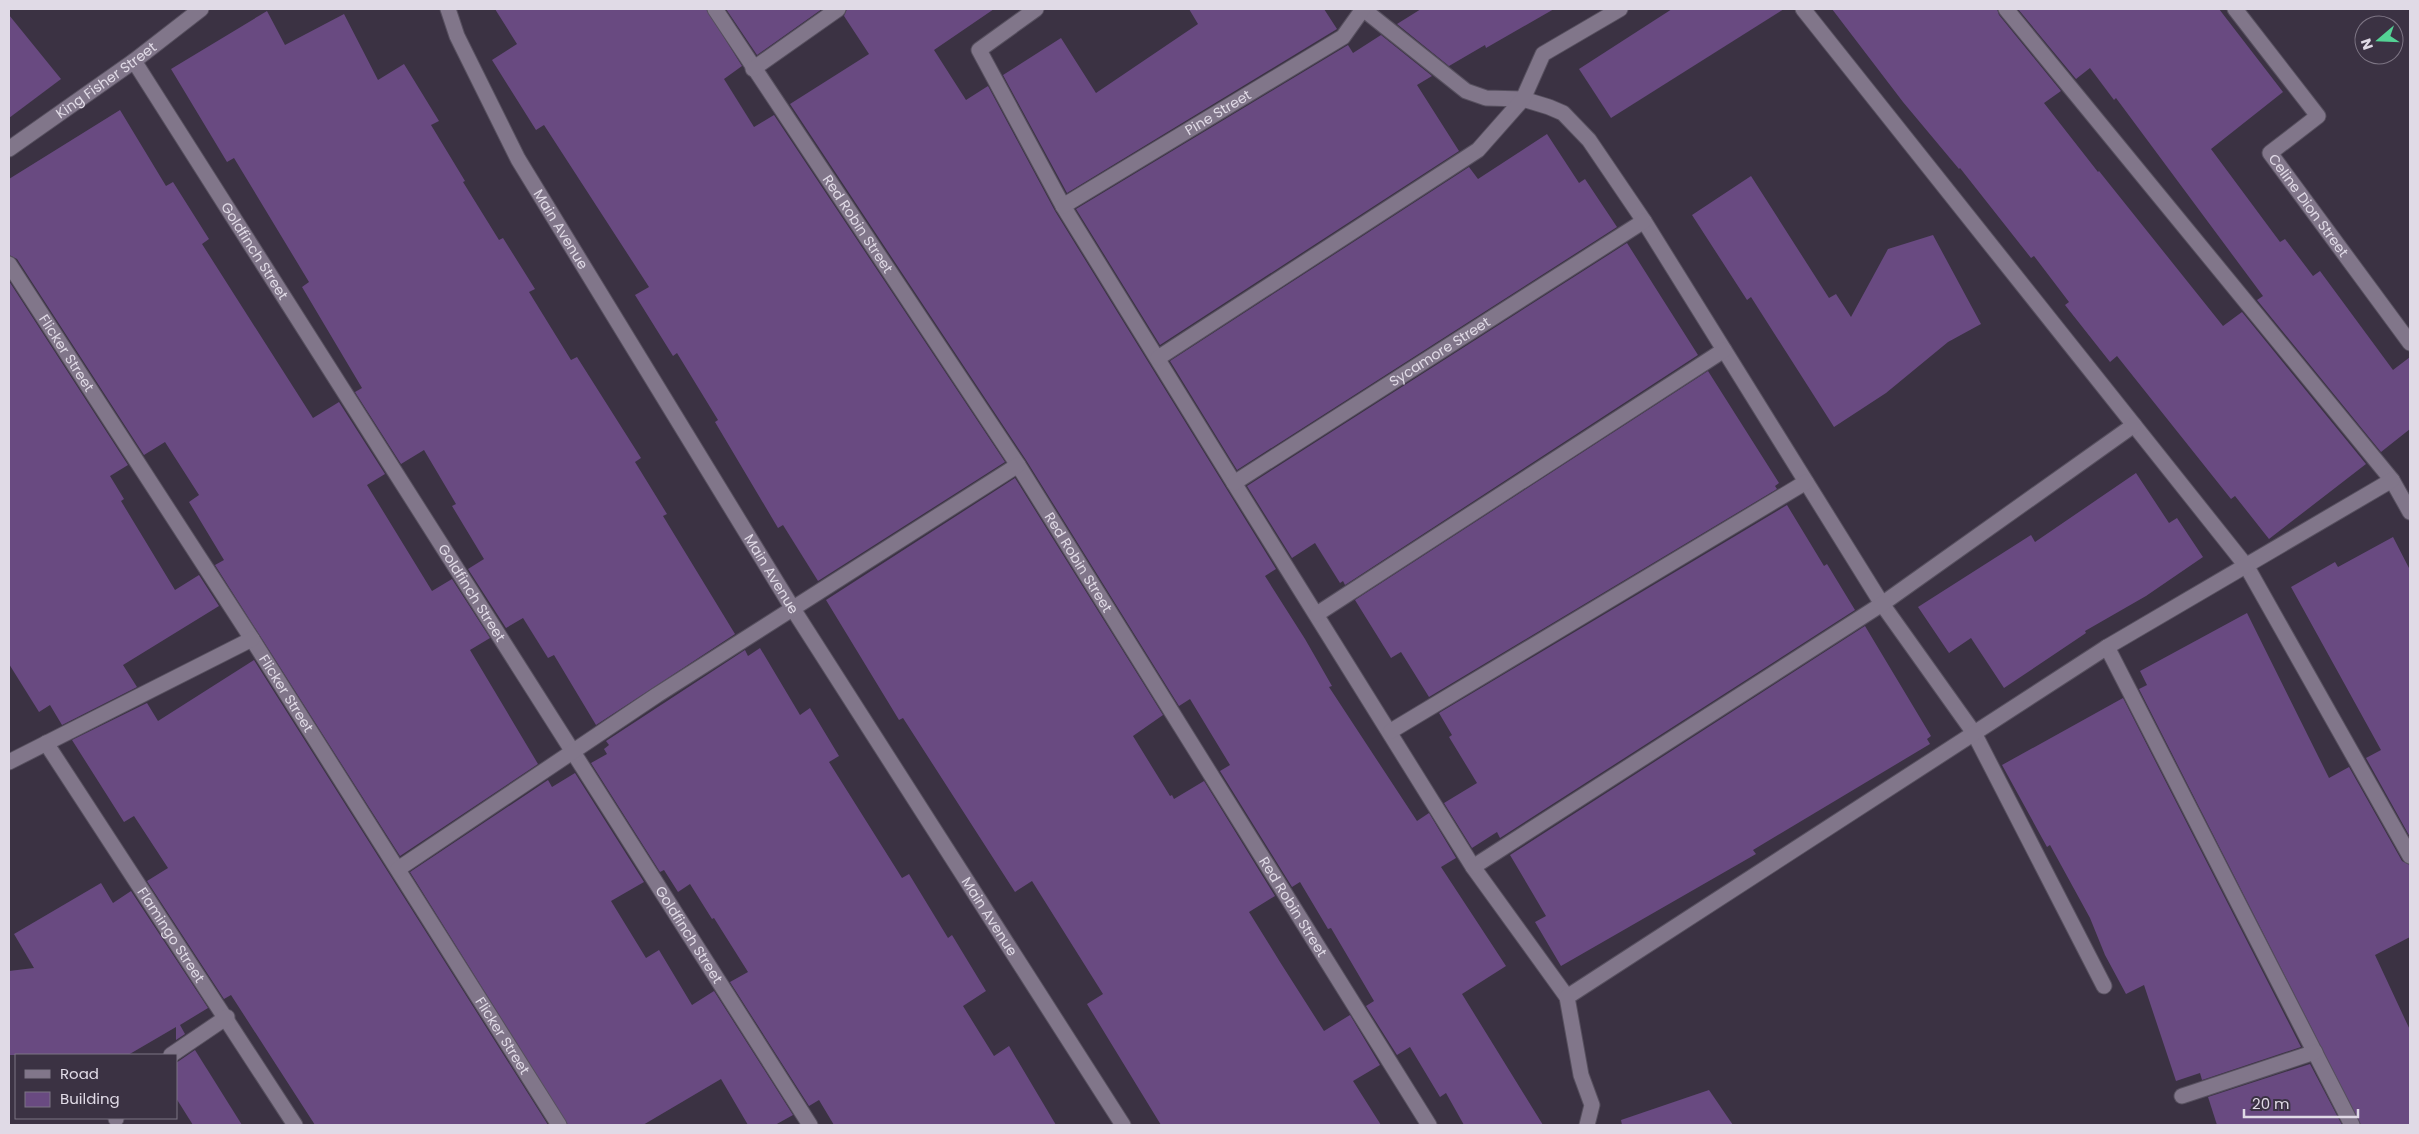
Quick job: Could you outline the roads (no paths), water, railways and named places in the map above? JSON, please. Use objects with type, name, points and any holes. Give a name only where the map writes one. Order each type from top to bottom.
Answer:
[{"type":"street","name":"King Fisher Street","points":[[9,149],[134,60],[201,9]]},
{"type":"street","name":"Main Avenue","points":[[448,9],[457,36],[518,159],[793,609],[1122,1125]]},
{"type":"street","name":"Red Robin Street","points":[[715,9],[753,69],[1018,465],[1429,1125]]},
{"type":"street","points":[[753,69],[838,9]]},
{"type":"street","points":[[1036,9],[979,50],[1063,206],[1234,483],[1473,867],[1567,997],[1582,1075],[1592,1105],[1587,1125]]},
{"type":"street","points":[[1363,9],[1466,91],[1486,98],[1523,99],[1563,113],[1589,140],[1644,222],[1882,604],[1974,733],[2104,986]]},
{"type":"street","name":"Pine Street","points":[[1063,206],[1343,37],[1363,9]]},
{"type":"street","points":[[1158,358],[1478,150],[1523,99],[1543,54],[1620,9]]},
{"type":"street","points":[[1803,9],[2247,567],[2410,856]]},
{"type":"street","points":[[2006,9],[2392,480],[2410,512]]},
{"type":"street","name":"Celine Dion Street","points":[[2235,9],[2318,116],[2270,153],[2410,342]]},
{"type":"street","name":"Goldfinch Street","points":[[134,60],[810,1125]]},
{"type":"street","name":"Sycamore Street","points":[[1234,483],[1644,222]]},
{"type":"street","name":"Flicker Street","points":[[9,264],[252,638],[559,1125]]},
{"type":"street","points":[[1317,614],[1724,350]]},
{"type":"street","points":[[1473,867],[1882,604],[2134,425]]},
{"type":"street","points":[[398,869],[572,752],[1018,465]]},
{"type":"street","points":[[1567,997],[2107,647],[2247,567],[2392,480]]},
{"type":"street","points":[[1390,731],[1806,482]]},
{"type":"street","points":[[9,762],[252,638]]},
{"type":"street","points":[[2107,647],[2352,1125]]},
{"type":"street","name":"Flamingo Street","points":[[46,743],[227,1017],[295,1125]]},
{"type":"street","points":[[172,1054],[227,1017]]},
{"type":"street","points":[[2182,1096],[2314,1052]]}]
